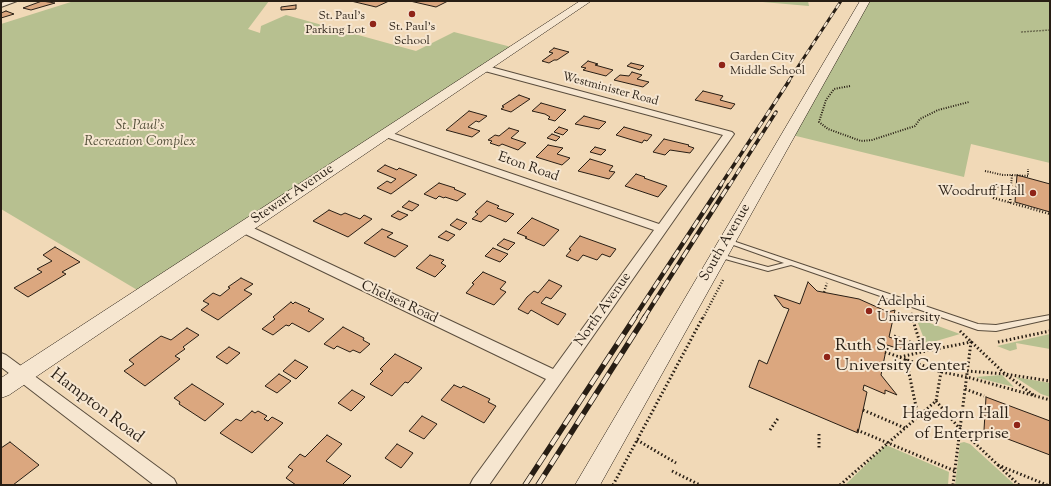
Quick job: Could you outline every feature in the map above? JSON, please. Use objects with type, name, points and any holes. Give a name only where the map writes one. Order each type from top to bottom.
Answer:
[{"type":"street","points":[[1,5],[14,1]]},
{"type":"street","name":"Stewart Avenue","points":[[1,389],[586,1]]},
{"type":"street","name":"South Avenue","points":[[587,485],[865,1]]},
{"type":"street","name":"Westminister Road","points":[[484,68],[729,134]]},
{"type":"street","name":"Eton Road","points":[[386,134],[662,229]]},
{"type":"street","name":"North Avenue","points":[[479,485],[729,134]]},
{"type":"street","name":"Chelsea Road","points":[[243,228],[556,377]]},
{"type":"street","name":"Hampton Road","points":[[1,359],[168,485]]},
{"type":"lane","points":[[727,241],[978,327],[996,328],[1050,317]]},
{"type":"lane","points":[[719,256],[768,269],[791,263]]},
{"type":"path","points":[[1020,32],[1050,30]]},
{"type":"path","points":[[850,86],[834,89],[826,100],[819,122],[828,129],[862,141],[872,140],[915,126],[920,119],[938,110],[969,102]]},
{"type":"path","points":[[985,171],[1002,176],[1028,176],[1028,169]]},
{"type":"path","points":[[1010,203],[1012,175]]},
{"type":"path","points":[[1011,190],[993,186],[991,195],[996,199],[1050,214]]},
{"type":"path","points":[[613,485],[726,274]]},
{"type":"path","points":[[820,280],[834,285]]},
{"type":"path","points":[[824,292],[827,283]]},
{"type":"path","points":[[904,310],[918,315]]},
{"type":"path","points":[[911,312],[921,346]]},
{"type":"path","points":[[959,329],[1005,374],[1035,396]]},
{"type":"path","points":[[998,342],[1050,331]]},
{"type":"path","points":[[894,336],[931,350]]},
{"type":"path","points":[[900,358],[971,342]]},
{"type":"path","points":[[953,485],[971,342]]},
{"type":"path","points":[[886,352],[941,372],[1050,400]]},
{"type":"path","points":[[906,359],[918,417]]},
{"type":"path","points":[[967,371],[1005,374],[1050,381]]},
{"type":"path","points":[[840,485],[936,401],[941,372]]},
{"type":"path","points":[[965,389],[984,396]]},
{"type":"path","points":[[936,401],[960,429],[1019,485]]},
{"type":"path","points":[[863,410],[905,428]]},
{"type":"path","points":[[770,430],[779,417]]},
{"type":"path","points":[[857,430],[955,471]]},
{"type":"path","points":[[818,434],[819,450]]},
{"type":"path","points":[[637,440],[650,446],[676,463]]},
{"type":"path","points":[[996,464],[1047,485]]},
{"type":"path","points":[[672,471],[700,485]]},
{"type":"green space","name":"St. Paul's Recreation Complex","points":[[74,1],[269,1],[248,29],[260,33],[261,26],[286,15],[416,51],[454,32],[515,48],[144,294],[1,209],[1,24]]},
{"type":"green space","points":[[751,1],[808,1],[809,6]]},
{"type":"green space","points":[[869,1],[1050,1],[1050,163],[971,144],[964,177],[788,134]]},
{"type":"green space","points":[[916,318],[960,334],[926,344]]},
{"type":"green space","points":[[1050,334],[1050,349],[1016,343],[1017,349],[1010,351],[997,346]]},
{"type":"green space","points":[[1002,375],[1014,387],[975,377]]},
{"type":"green space","points":[[1015,377],[1050,383],[1050,397],[1041,394]]},
{"type":"green space","points":[[964,442],[970,444],[1015,485],[955,485],[960,443]]},
{"type":"green space","points":[[886,445],[949,472],[948,485],[845,485]]},
{"type":"building","points":[[42,1],[55,3],[31,10],[23,8]]},
{"type":"building","points":[[351,1],[389,1],[376,7]]},
{"type":"building","points":[[410,1],[448,1],[436,7]]},
{"type":"building","points":[[296,5],[296,9],[281,10],[281,7]]},
{"type":"building","points":[[6,11],[14,14],[1,18],[1,13]]},
{"type":"building","points":[[554,48],[569,52],[557,60],[549,63],[542,61],[553,53],[549,52]]},
{"type":"building","points":[[588,61],[598,64],[595,65],[613,70],[606,76],[583,70],[586,68],[581,67]]},
{"type":"building","points":[[631,63],[644,66],[640,70],[627,66]]},
{"type":"building","points":[[632,72],[642,75],[637,79],[649,82],[643,87],[614,80],[620,75],[629,76]]},
{"type":"building","points":[[703,91],[723,96],[720,100],[735,104],[731,109],[695,100]]},
{"type":"building","points":[[519,95],[530,99],[511,112],[501,109],[504,107],[502,106]]},
{"type":"building","points":[[541,103],[566,110],[555,121],[548,119],[550,117],[545,114],[532,111]]},
{"type":"building","points":[[469,111],[487,116],[468,127],[480,131],[472,137],[446,130]]},
{"type":"building","points":[[584,116],[606,122],[599,129],[575,124]]},
{"type":"building","points":[[559,127],[568,130],[563,135],[554,132]]},
{"type":"building","points":[[624,127],[652,135],[647,141],[644,140],[642,143],[616,135]]},
{"type":"building","points":[[509,128],[519,131],[511,138],[526,143],[518,150],[502,144],[499,146],[490,143],[492,141],[488,140],[495,135],[499,136]]},
{"type":"building","points":[[552,134],[560,137],[556,141],[547,138]]},
{"type":"building","points":[[664,139],[689,145],[688,146],[694,148],[690,153],[670,150],[665,155],[653,152]]},
{"type":"building","points":[[548,145],[563,148],[557,154],[570,158],[562,165],[536,157]]},
{"type":"building","points":[[595,147],[606,150],[601,155],[590,152]]},
{"type":"building","points":[[590,159],[613,166],[609,171],[615,172],[609,179],[578,171]]},
{"type":"building","points":[[385,165],[397,170],[399,168],[417,175],[391,194],[377,188],[387,181],[391,183],[396,179],[377,171]]},
{"type":"building","points":[[636,174],[667,186],[658,197],[625,186]]},
{"type":"building","name":"Woodruff Hall","points":[[1017,175],[1050,184],[1050,212],[1015,202]]},
{"type":"building","points":[[439,183],[455,188],[454,189],[466,194],[457,201],[439,196],[436,199],[424,194]]},
{"type":"building","points":[[409,201],[419,205],[412,211],[402,207]]},
{"type":"building","points":[[487,201],[499,206],[497,208],[514,214],[506,222],[489,215],[481,222],[472,219],[478,214],[475,212]]},
{"type":"building","points":[[329,210],[341,215],[345,213],[360,219],[364,215],[372,219],[348,237],[313,221]]},
{"type":"building","points":[[398,211],[408,215],[400,220],[391,216]]},
{"type":"building","points":[[532,218],[559,230],[544,246],[517,233]]},
{"type":"building","points":[[457,219],[467,223],[460,230],[450,225]]},
{"type":"building","points":[[382,229],[393,233],[387,237],[408,246],[395,257],[364,243]]},
{"type":"building","points":[[446,231],[455,235],[448,241],[438,237]]},
{"type":"building","points":[[580,236],[616,249],[610,257],[602,254],[597,260],[583,255],[578,261],[566,256],[571,250],[569,249]]},
{"type":"building","points":[[504,239],[515,243],[508,250],[497,245]]},
{"type":"building","points":[[55,247],[80,262],[62,272],[66,274],[28,297],[14,288],[42,272],[37,269],[52,261],[43,255]]},
{"type":"building","points":[[493,248],[508,254],[500,262],[485,256]]},
{"type":"building","points":[[430,255],[444,260],[441,263],[446,266],[435,277],[416,268]]},
{"type":"building","points":[[483,272],[506,282],[500,289],[506,292],[494,305],[466,293],[474,284],[472,283]]},
{"type":"building","points":[[241,278],[253,284],[244,290],[252,294],[218,320],[201,310],[209,304],[203,301],[213,293],[220,296],[230,288],[228,287]]},
{"type":"building","points":[[549,280],[562,286],[551,299],[546,297],[541,303],[566,314],[558,325],[531,310],[528,314],[518,309],[527,297],[534,291],[538,293]]},
{"type":"building","name":"Ruth S. Harley University Center","points":[[808,282],[817,291],[859,299],[888,312],[895,310],[889,337],[915,346],[900,349],[887,345],[881,375],[897,395],[885,390],[885,394],[864,385],[863,390],[867,392],[858,433],[749,387],[759,360],[767,364],[789,309],[783,307],[774,295],[800,304]]},
{"type":"building","points":[[291,302],[293,304],[295,302],[310,309],[308,311],[324,319],[309,332],[292,323],[289,326],[286,325],[273,335],[262,329],[275,319],[273,317]]},
{"type":"building","points":[[343,327],[364,338],[363,340],[370,344],[360,353],[353,350],[350,352],[337,346],[334,349],[324,344]]},
{"type":"building","points":[[187,328],[199,335],[183,347],[185,349],[175,356],[180,359],[145,386],[124,371],[134,364],[129,360],[161,336],[171,340]]},
{"type":"building","points":[[229,347],[240,353],[227,364],[216,357]]},
{"type":"building","points":[[395,354],[422,368],[408,383],[405,382],[392,396],[370,384],[383,371],[380,369]]},
{"type":"building","points":[[295,360],[308,367],[296,379],[283,371]]},
{"type":"building","points":[[279,374],[291,381],[277,393],[265,386]]},
{"type":"building","points":[[192,384],[224,404],[205,421],[179,404],[180,402],[174,398]]},
{"type":"building","points":[[454,385],[461,388],[463,386],[490,399],[488,402],[496,406],[484,423],[441,400]]},
{"type":"building","points":[[352,390],[365,397],[351,411],[338,403]]},
{"type":"building","name":"Hagedorn Hall of Enterprise","points":[[986,397],[1050,421],[1050,455],[984,430]]},
{"type":"building","points":[[252,411],[255,413],[258,411],[267,416],[264,419],[268,421],[272,417],[283,423],[252,453],[220,433],[236,419],[241,421]]},
{"type":"building","points":[[422,416],[437,424],[424,439],[409,431]]},
{"type":"building","points":[[327,435],[342,444],[326,461],[351,476],[342,485],[296,485],[286,478],[293,470],[288,467],[300,454],[305,457]]},
{"type":"building","points":[[10,442],[39,465],[13,485],[1,485],[1,448]]},
{"type":"building","points":[[397,444],[413,453],[401,468],[385,458]]},
{"type":"railway","points":[[788,82],[841,1]]},
{"type":"railway","points":[[720,186],[789,81]]},
{"type":"railway","points":[[729,186],[776,112]]},
{"type":"railway","points":[[634,318],[721,185]]},
{"type":"railway","points":[[644,318],[729,185]]},
{"type":"railway","points":[[525,485],[635,317]]},
{"type":"railway","points":[[538,485],[645,317]]},
{"type":"place","name":"St. Paul's School","points":[[412,14]]},
{"type":"place","name":"St. Paul's Parking Lot","points":[[373,24]]},
{"type":"place","name":"Garden City Middle School","points":[[722,65]]},
{"type":"place","name":"Woodruff Hall","points":[[1033,193]]},
{"type":"place","name":"Adelphi University","points":[[869,311]]},
{"type":"place","name":"Ruth S. Harley University Center","points":[[827,357]]},
{"type":"place","name":"Hagedorn Hall of Enterprise","points":[[1017,425]]}]
